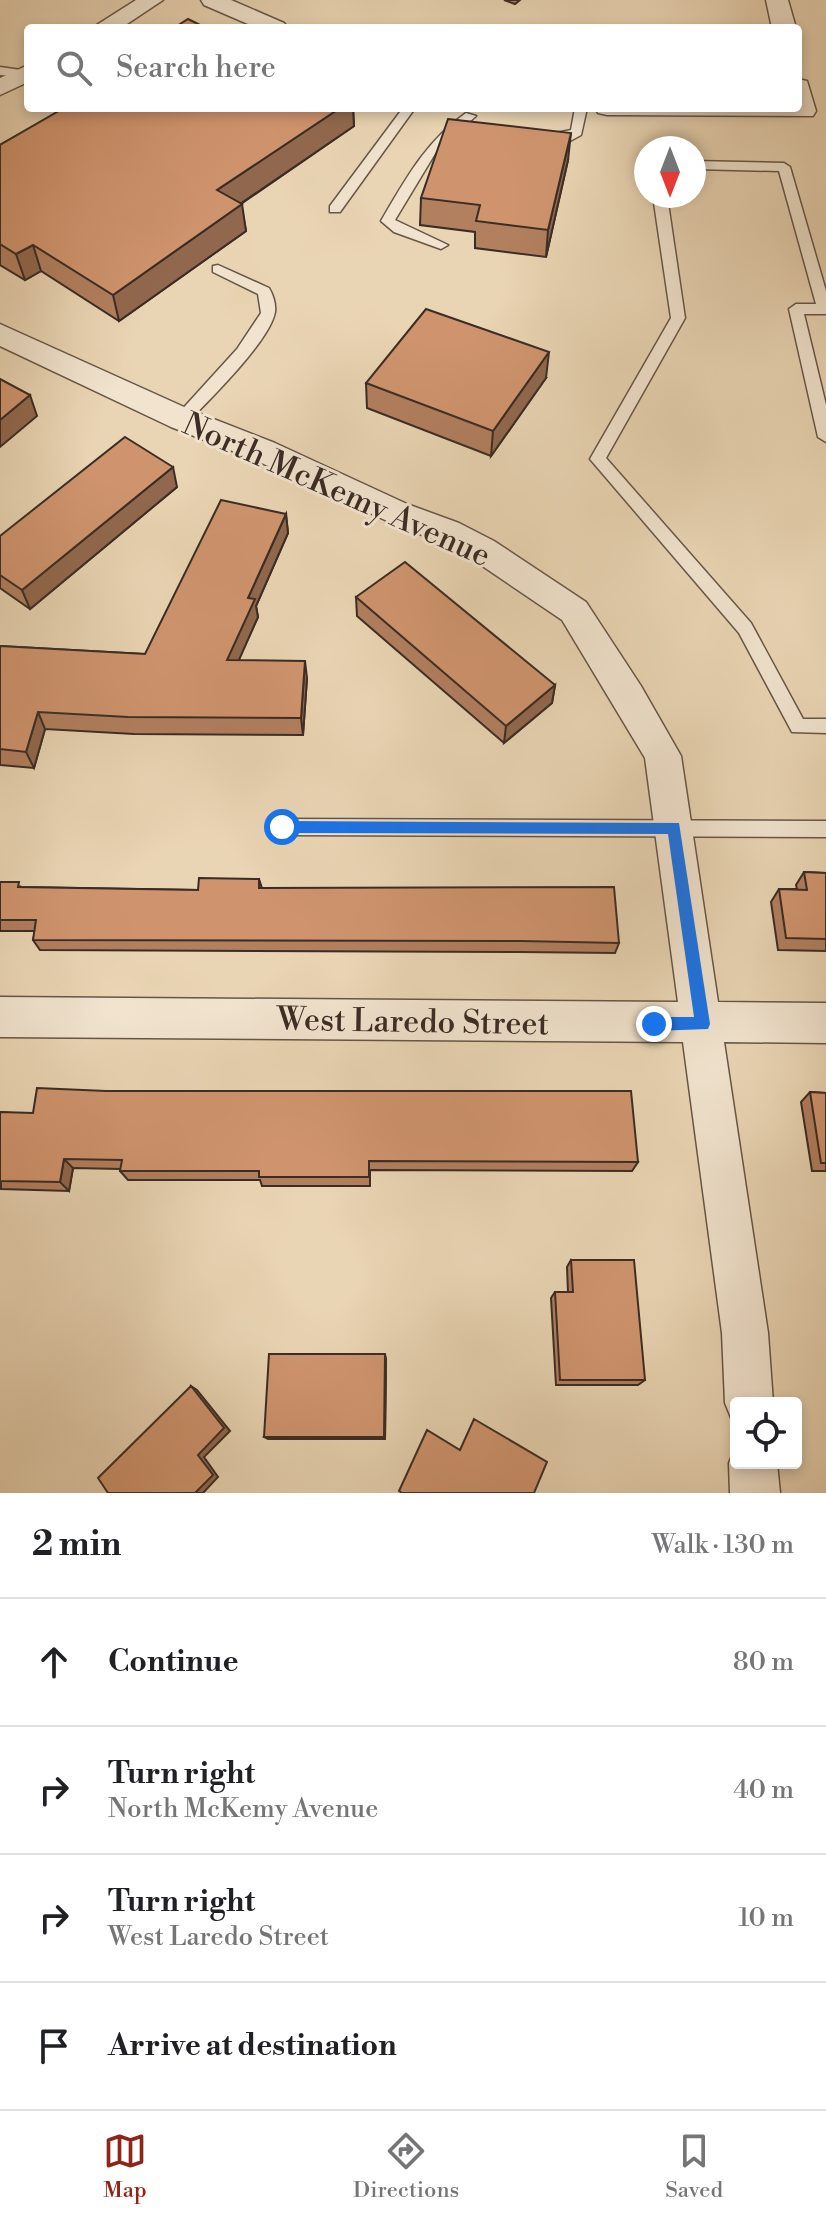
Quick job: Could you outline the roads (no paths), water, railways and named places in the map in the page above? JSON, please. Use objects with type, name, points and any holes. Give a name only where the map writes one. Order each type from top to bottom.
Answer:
[{"type":"street","points":[[111,24],[152,0]]},
{"type":"street","points":[[212,0],[267,24]]},
{"type":"street","points":[[777,0],[783,24]]},
{"type":"street","points":[[0,88],[17,73]]},
{"type":"street","name":"North McKemy Avenue","points":[[0,334],[182,419],[264,451],[396,512],[448,532],[483,550],[574,611],[629,696],[663,756],[745,1333],[749,1397]]},
{"type":"street","name":"West Laredo Street","points":[[0,1017],[826,1023]]},
{"type":"street","points":[[753,1469],[755,1493]]},
{"type":"lane","points":[[335,209],[406,112]]},
{"type":"lane","points":[[441,245],[399,229],[388,221],[430,148],[451,127],[471,112],[484,129]]},
{"type":"lane","points":[[534,138],[570,137],[577,132],[580,112]]},
{"type":"lane","points":[[706,165],[784,167],[825,309],[796,309],[826,437]]},
{"type":"lane","points":[[662,208],[678,318],[598,459],[745,628],[798,727],[826,726]]},
{"type":"lane","points":[[182,419],[221,377],[267,319],[269,306],[264,291],[218,269]]},
{"type":"lane","points":[[282,827],[826,829]]}]
